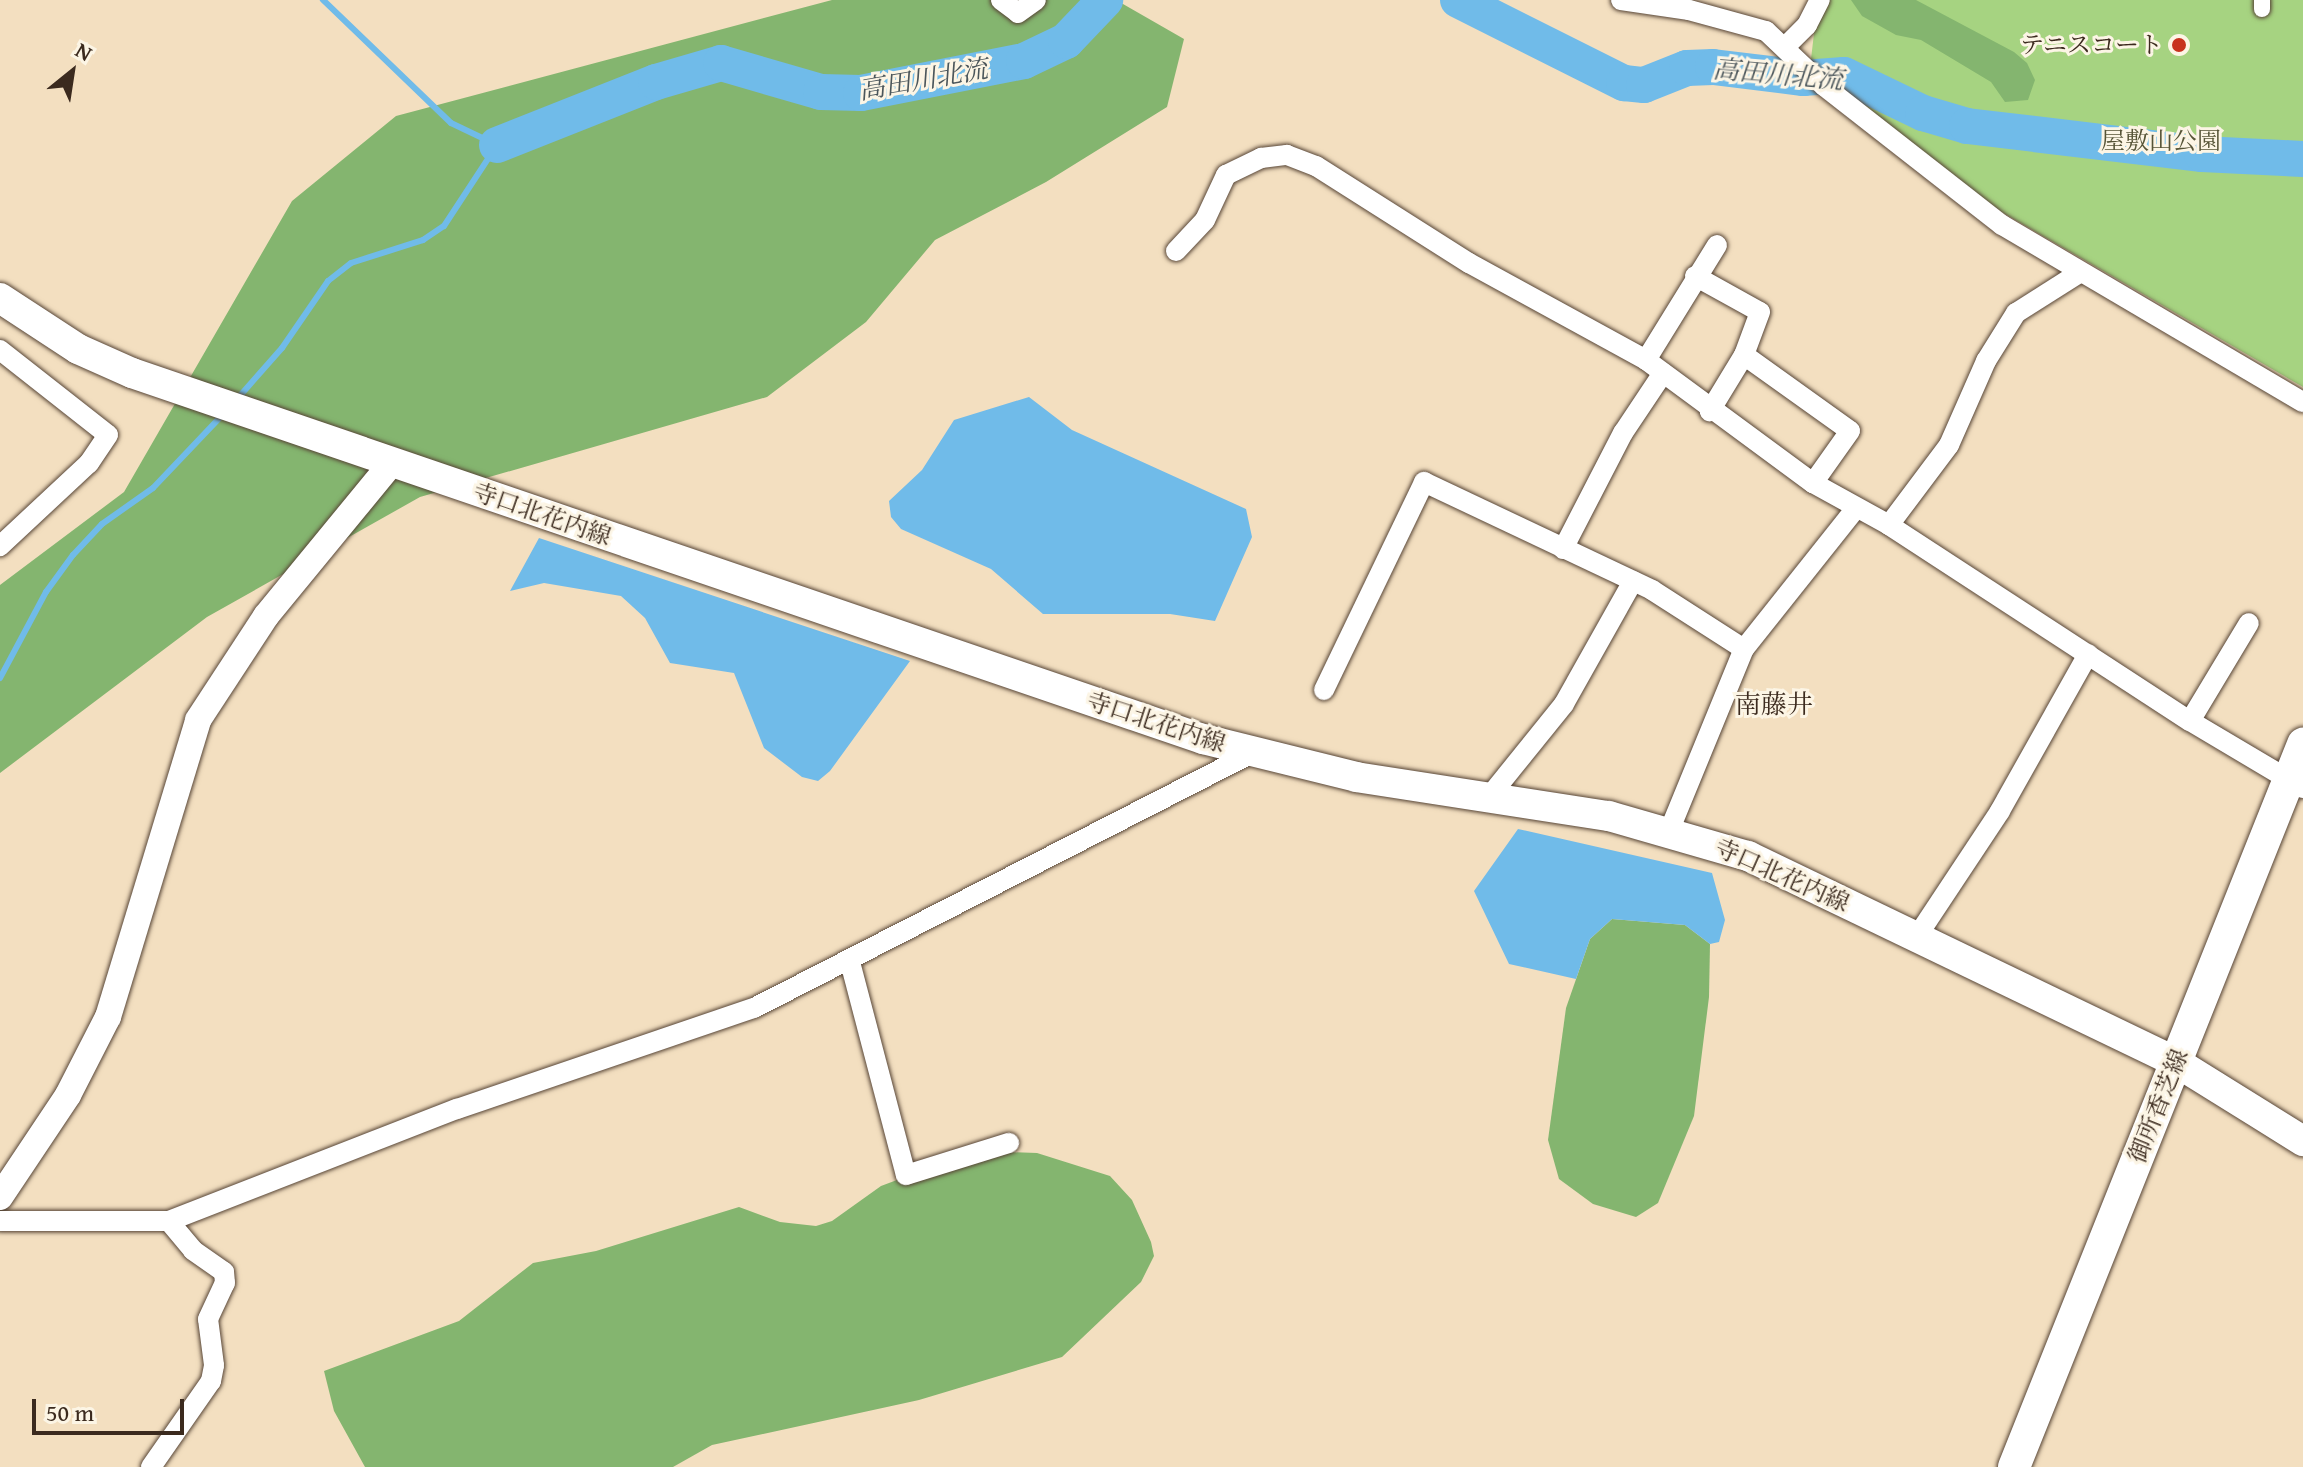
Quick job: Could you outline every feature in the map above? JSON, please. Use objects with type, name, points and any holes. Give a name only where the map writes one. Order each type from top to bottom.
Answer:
[{"type":"main road","name":"寺口北花内線","points":[[0,298],[78,349],[198,397],[1252,753],[1356,777],[1670,829],[1748,856],[2176,1062],[2303,1141]]},
{"type":"main road","name":"御所香芝線","points":[[2014,1467],[2176,1062],[2296,784],[2303,744]]},
{"type":"street","points":[[1001,0],[1018,13],[1036,0]]},
{"type":"street","points":[[1621,0],[1689,10],[1766,31],[1824,86],[2002,225],[2303,402]]},
{"type":"street","points":[[1785,47],[1807,25],[1820,0]]},
{"type":"street","points":[[1176,251],[1205,220],[1226,175],[1261,158],[1287,155],[1316,166],[1469,263],[1646,360],[1710,411],[1813,483],[1889,525],[2190,721],[2296,784]]},
{"type":"street","points":[[1646,360],[1695,276],[1717,245]]},
{"type":"street","points":[[1889,525],[1949,445],[1986,361],[2016,313],[2079,273]]},
{"type":"street","points":[[1695,276],[1760,312],[1744,355],[1710,411]]},
{"type":"street","points":[[0,350],[108,435],[89,463],[0,546]]},
{"type":"street","points":[[1744,355],[1850,431],[1813,483]]},
{"type":"street","points":[[1563,549],[1623,433],[1663,373]]},
{"type":"street","points":[[0,1197],[68,1095],[108,1017],[198,720],[266,616],[391,464]]},
{"type":"street","points":[[1324,690],[1424,482],[1633,581],[1744,649]]},
{"type":"street","points":[[1670,829],[1744,649],[1856,508]]},
{"type":"street","points":[[1489,797],[1564,704],[1633,581]]},
{"type":"street","points":[[2190,721],[2249,623]]},
{"type":"street","points":[[1916,938],[2000,811],[2088,654]]},
{"type":"street","points":[[0,1221],[169,1221],[457,1109],[754,1008],[850,962],[1252,753]]},
{"type":"street","points":[[850,962],[906,1175],[1009,1143]]},
{"type":"street","points":[[151,1467],[211,1381],[214,1365],[208,1319],[225,1283],[224,1272],[193,1250],[169,1221]]},
{"type":"green space","points":[[832,0],[1116,0],[1184,39],[1167,107],[1046,182],[935,240],[866,322],[767,397],[420,497],[207,617],[0,773],[0,585],[124,492],[292,201],[396,116]]},
{"type":"green space","name":"屋敷山公園","points":[[1827,0],[2303,0],[2303,387],[1993,207],[1804,66],[1811,59],[1815,25]]},
{"type":"green space","points":[[1851,0],[1916,0],[2014,52],[2027,63],[2035,80],[2028,100],[2005,102],[1991,82],[1921,40],[1896,35],[1862,16]]},
{"type":"green space","points":[[1612,919],[1685,925],[1710,944],[1709,997],[1694,1116],[1658,1203],[1636,1217],[1593,1204],[1559,1179],[1548,1140],[1566,1008],[1590,939]]},
{"type":"green space","points":[[974,1151],[1037,1153],[1110,1176],[1132,1200],[1151,1242],[1154,1256],[1141,1282],[1062,1357],[919,1400],[712,1445],[673,1467],[365,1467],[334,1411],[324,1371],[459,1321],[533,1263],[596,1251],[739,1207],[780,1222],[816,1226],[832,1221],[881,1186]]},
{"type":"water","points":[[1029,397],[1072,430],[1246,509],[1252,537],[1215,621],[1170,614],[1043,614],[991,569],[901,529],[891,517],[889,501],[922,470],[954,420]]},
{"type":"water","points":[[539,538],[910,661],[830,771],[818,781],[802,777],[764,748],[734,673],[670,663],[645,618],[621,596],[544,583],[510,591]]},
{"type":"water","points":[[1518,829],[1712,873],[1725,920],[1719,942],[1710,944],[1685,925],[1612,919],[1590,939],[1576,979],[1509,964],[1474,891]]},
{"type":"waterway","points":[[238,398],[282,348],[328,281],[351,263],[423,240],[444,226],[497,145],[451,123],[323,0]]},
{"type":"waterway","name":"高田川北流","points":[[497,145],[656,82],[721,63],[821,92],[861,93],[1024,61],[1066,41],[1105,0]]},
{"type":"waterway","name":"高田川北流","points":[[1458,0],[1624,83],[1644,85],[1687,68],[1713,67],[1803,78],[1844,75],[1923,113],[1967,126],[2202,154],[2303,159]]},
{"type":"waterway","points":[[0,678],[46,592],[73,555],[102,524],[153,488],[225,412]]},
{"type":"place","name":"テニスコート","points":[[2179,45]]},
{"type":"district","name":"南藤井","points":[[1774,704]]}]
